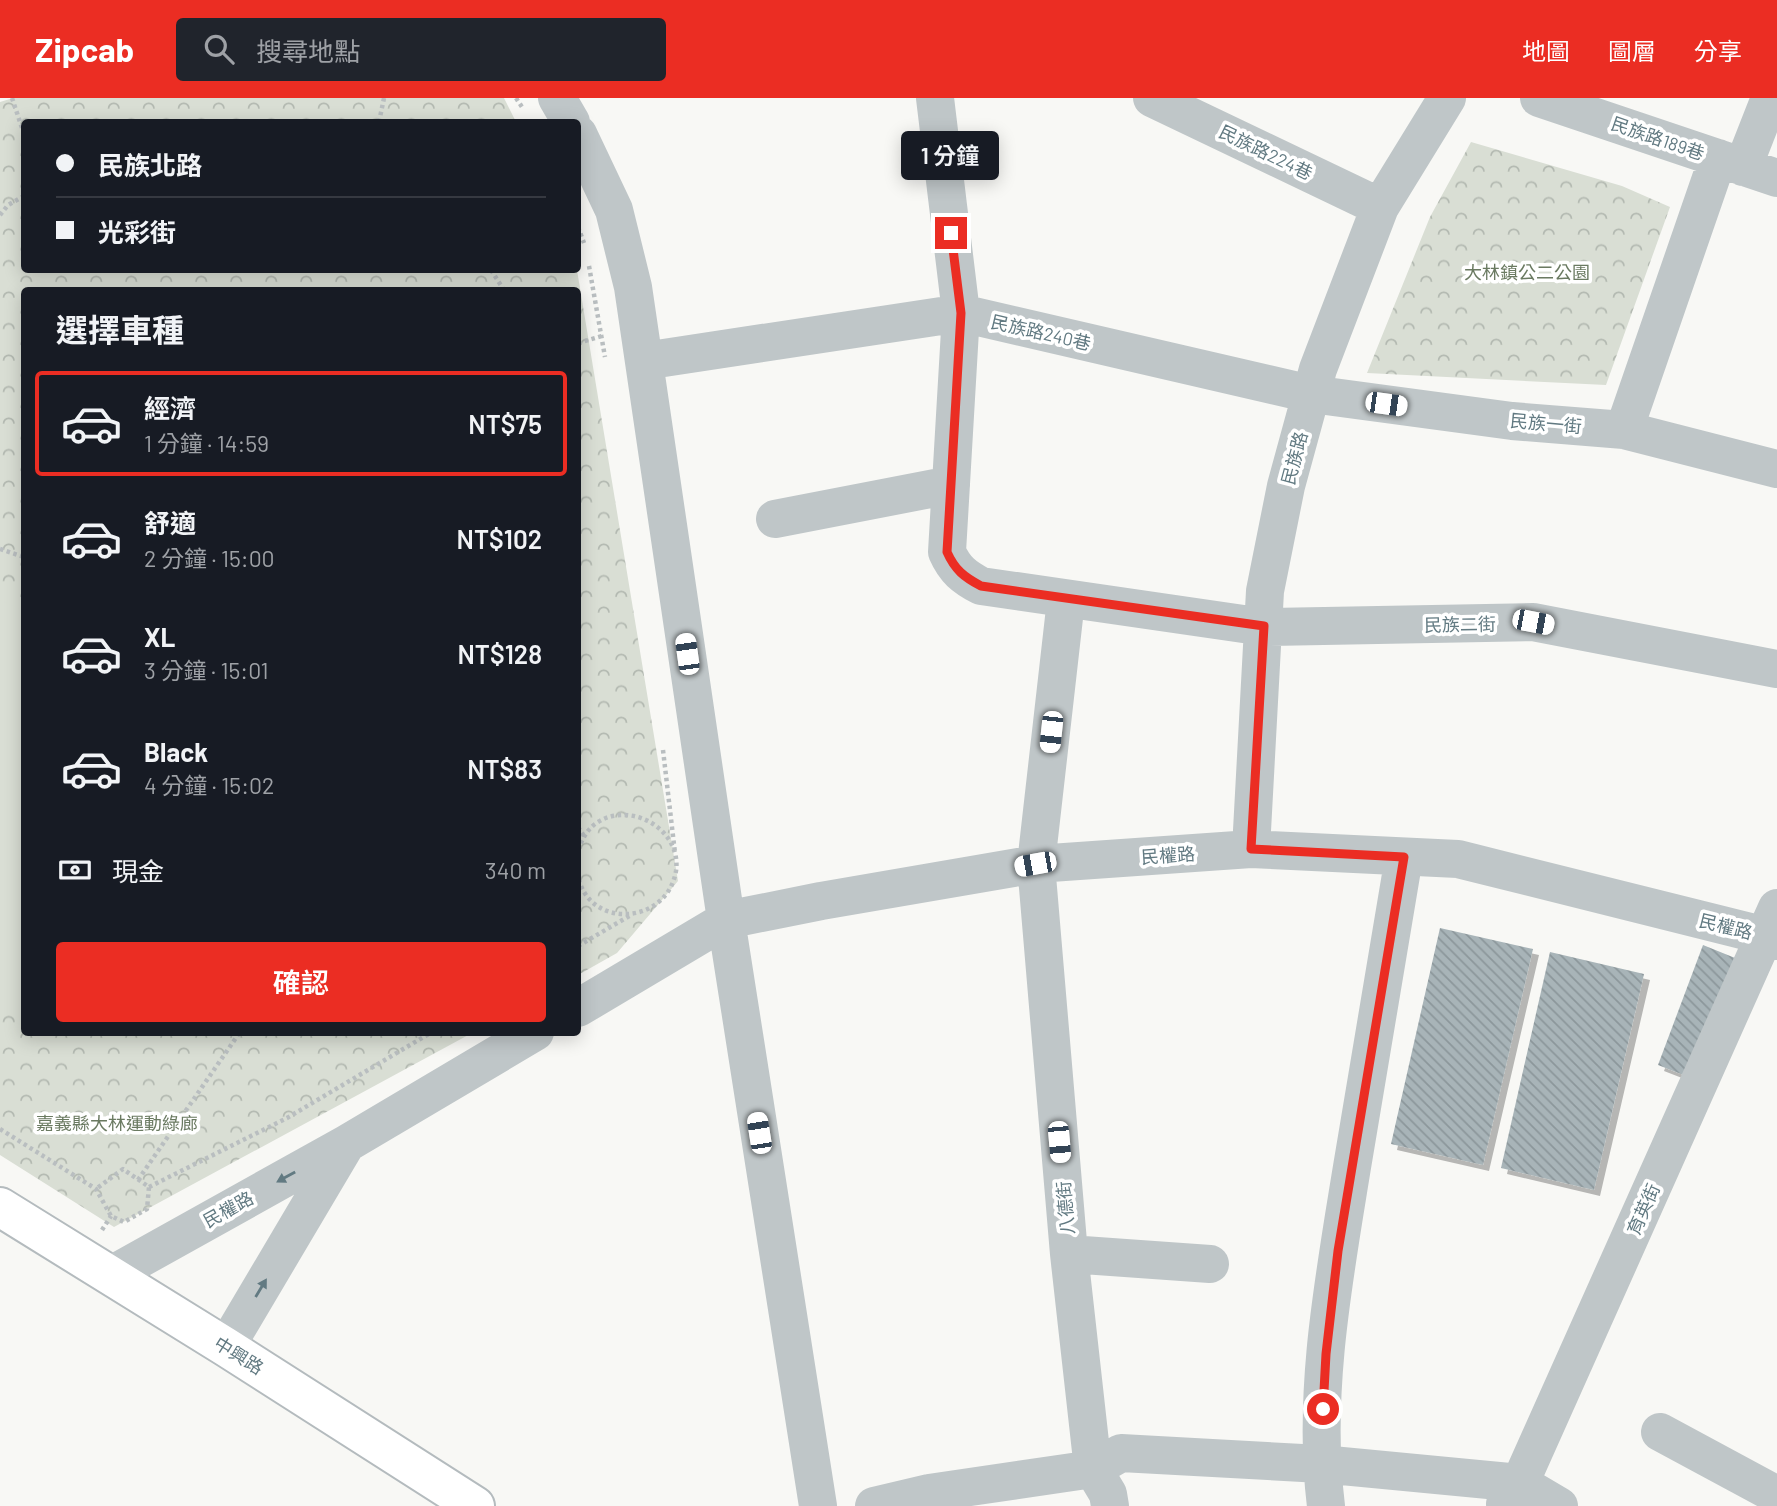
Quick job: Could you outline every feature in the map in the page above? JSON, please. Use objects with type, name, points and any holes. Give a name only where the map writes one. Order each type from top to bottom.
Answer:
[{"type":"main road","name":"中興路","points":[[0,1207],[475,1506]]},
{"type":"street","points":[[557,98],[569,119]]},
{"type":"street","name":"民族二街","points":[[935,98],[961,313],[947,552],[953,566],[963,577],[981,586],[1066,600],[1264,626],[1533,622],[1777,669]]},
{"type":"street","name":"民族路224巷","points":[[1152,98],[1380,207]]},
{"type":"street","name":"民族路","points":[[1251,849],[1265,591],[1283,499],[1311,394],[1380,207],[1447,98]]},
{"type":"street","name":"民族路189巷","points":[[1539,98],[1746,168]]},
{"type":"street","points":[[1624,430],[1746,168],[1770,98]]},
{"type":"street","points":[[581,140],[614,210],[633,287],[726,920],[818,1506]]},
{"type":"street","name":"民族路240巷","points":[[644,361],[961,313],[1311,394]]},
{"type":"street","name":"民族一街","points":[[1311,394],[1512,421],[1624,430],[1777,469]]},
{"type":"street","points":[[775,519],[951,485]]},
{"type":"street","name":"八德街","points":[[1066,600],[1035,864],[1069,1254],[1093,1469]]},
{"type":"street","name":"民權路","points":[[581,1006],[726,920],[1035,864],[1251,849],[1458,859],[1773,928]]},
{"type":"street","points":[[1326,1506],[1321,1464],[1326,1354],[1338,1251],[1404,857]]},
{"type":"street","name":"育英街","points":[[1512,1494],[1773,928]]},
{"type":"street","name":"民權路","points":[[111,1275],[346,1144],[528,1036]]},
{"type":"street","name":"民權路","points":[[226,1347],[346,1144]]},
{"type":"street","points":[[1069,1254],[1210,1264]]},
{"type":"street","points":[[1660,1432],[1773,1497]]},
{"type":"street","points":[[874,1506],[930,1500],[1093,1469],[1121,1453],[1321,1464],[1512,1494],[1559,1506]]},
{"type":"street","points":[[1093,1469],[1108,1494],[1110,1506]]},
{"type":"path","points":[[12,98],[21,125]]},
{"type":"path","points":[[380,119],[384,98]]},
{"type":"path","points":[[0,215],[8,205],[21,198]]},
{"type":"path","points":[[581,342],[602,336]]},
{"type":"path","points":[[0,549],[21,556]]},
{"type":"path","points":[[581,843],[596,824],[610,816],[627,814],[643,817],[669,838],[675,853],[676,870],[672,885],[663,899],[581,944]]},
{"type":"path","points":[[581,832],[584,836]]},
{"type":"path","points":[[581,887],[588,898],[601,908],[617,914],[634,914]]},
{"type":"path","points":[[138,1180],[237,1036]]},
{"type":"path","points":[[149,1187],[287,1118],[425,1036]]},
{"type":"path","points":[[0,1129],[96,1189],[111,1216],[124,1222],[147,1209],[149,1187]]},
{"type":"path","points":[[96,1189],[123,1170],[149,1187]]},
{"type":"green space","name":"嘉義縣大林運動綠廊","points":[[13,98],[504,98],[514,119],[21,119],[21,273],[577,273],[580,287],[21,287],[21,1036],[466,1036],[114,1227],[0,1155],[0,102]]},
{"type":"green space","name":"大林鎮公二公園","points":[[1471,142],[1622,186],[1670,207],[1606,385],[1367,373],[1430,217]]},
{"type":"green space","name":"嘉義縣大林運動綠廊","points":[[581,294],[678,881],[617,953],[581,973]]},
{"type":"green space","points":[[0,600],[21,610],[21,1009],[0,1011]]},
{"type":"building","points":[[1440,928],[1533,949],[1483,1165],[1391,1144]]},
{"type":"building","points":[[1703,945],[1740,960],[1694,1079],[1658,1065]]},
{"type":"building","points":[[1550,952],[1644,974],[1594,1190],[1501,1168]]},
{"type":"route","points":[[951,233],[961,313],[947,552],[953,566],[963,577],[981,586],[1264,626],[1251,849],[1404,857],[1338,1251],[1326,1354],[1323,1409]]}]
